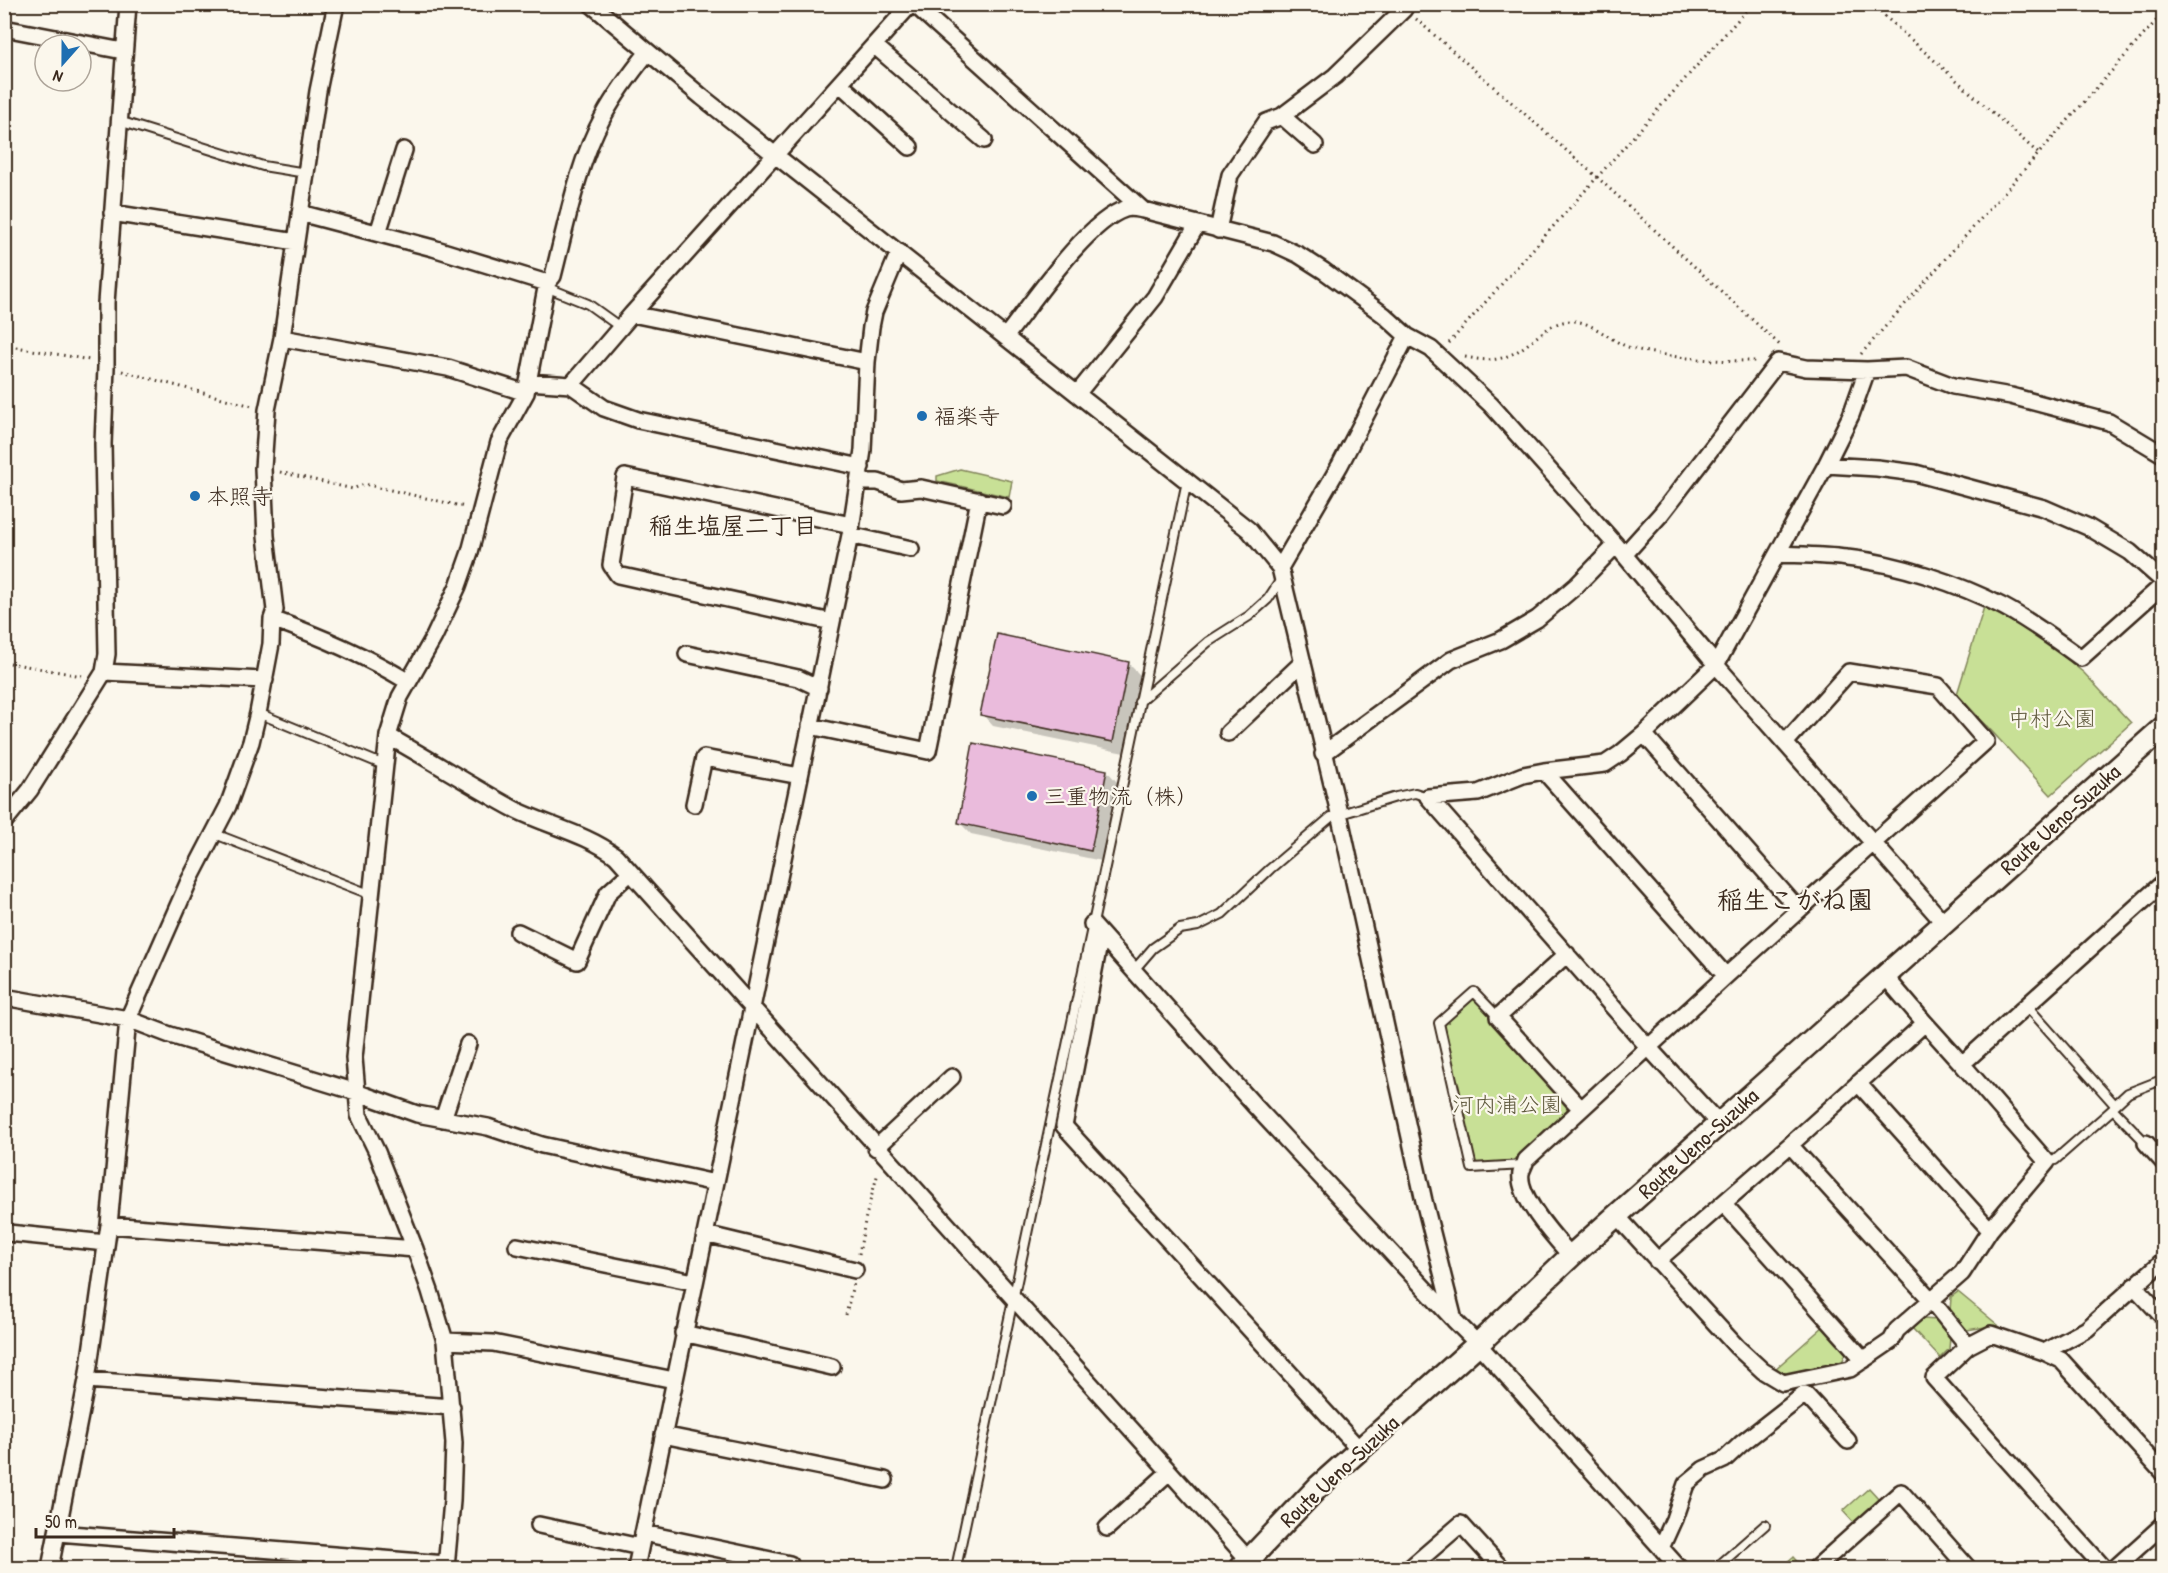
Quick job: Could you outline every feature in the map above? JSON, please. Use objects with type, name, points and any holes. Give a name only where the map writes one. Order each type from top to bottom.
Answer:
[{"type":"main road","name":"Route Ueno-Suzuka","points":[[1248,1566],[1319,1486],[1478,1344],[1571,1256],[2163,727]]},
{"type":"street","points":[[4,822],[30,790],[101,675],[106,654],[103,444],[106,303],[128,4]]},
{"type":"street","points":[[50,1569],[87,1380],[109,1225],[128,1019],[189,881],[228,806],[251,742],[265,680],[275,610],[266,536],[263,468],[267,410],[282,338],[318,91],[336,4]]},
{"type":"street","points":[[591,4],[648,52],[1249,530],[1281,573],[1339,813],[1424,1201],[1454,1320]]},
{"type":"street","points":[[571,385],[620,327],[913,4],[1143,210]]},
{"type":"street","points":[[1218,230],[1230,175],[1266,122],[1282,116],[1335,76],[1404,9]]},
{"type":"street","points":[[4,28],[123,51]]},
{"type":"street","points":[[875,46],[984,140]]},
{"type":"street","points":[[58,1533],[446,1566],[454,1443],[445,1341],[415,1249],[377,1152],[359,1115],[356,1092],[354,1058],[388,735],[407,681],[434,638],[449,606],[470,552],[499,442],[527,388],[547,285],[553,276],[585,161],[602,119],[623,82],[648,52]]},
{"type":"street","points":[[840,84],[910,147]]},
{"type":"street","points":[[1282,116],[1315,145]]},
{"type":"street","points":[[378,234],[404,150]]},
{"type":"street","points":[[1006,336],[1086,236],[1108,217],[1127,208],[1273,243],[1299,255],[1376,309],[1407,336],[1436,351],[1491,405],[1943,922]]},
{"type":"street","points":[[112,213],[296,242]]},
{"type":"street","points":[[300,213],[433,248],[547,285]]},
{"type":"street","points":[[1077,394],[1155,297],[1197,225]]},
{"type":"street","points":[[636,1569],[850,530],[863,450],[867,362],[874,312],[899,252]]},
{"type":"street","points":[[632,314],[867,362]]},
{"type":"street","points":[[1281,573],[1341,465],[1407,336]]},
{"type":"street","points":[[282,338],[448,368],[527,388],[571,385],[604,408],[638,420],[859,475],[901,490],[921,488],[1003,506]]},
{"type":"street","points":[[1323,754],[1451,660],[1501,640],[1537,619],[1620,550],[1661,514],[1778,362],[1806,368],[1868,370],[1906,368],[1953,386],[2011,396],[2109,422],[2163,455]]},
{"type":"street","points":[[1428,797],[1478,793],[1523,775],[1605,764],[1644,734],[1716,665],[1826,465],[1851,415],[1868,370]]},
{"type":"street","points":[[1778,554],[1848,558],[1944,581],[2004,607],[2041,629],[2081,658],[2163,583],[2130,552],[2088,527],[2044,508],[1915,472],[1826,465]]},
{"type":"street","points":[[832,622],[618,575],[611,565],[625,477],[850,530],[911,549]]},
{"type":"street","points":[[810,726],[928,750],[979,500]]},
{"type":"street","points":[[272,619],[316,634],[369,658],[407,681]]},
{"type":"street","points":[[687,654],[798,678],[819,688]]},
{"type":"street","points":[[1228,733],[1303,662]]},
{"type":"street","points":[[1571,1256],[1538,1217],[1522,1183],[1521,1174],[1526,1160],[1986,741],[1938,686],[1849,672],[1785,743]]},
{"type":"street","points":[[101,675],[265,680]]},
{"type":"street","points":[[1644,734],[1800,910]]},
{"type":"street","points":[[388,735],[514,808],[545,823],[600,843],[616,856],[1168,1473],[1248,1566]]},
{"type":"street","points":[[694,804],[704,758],[800,776]]},
{"type":"street","points":[[1545,771],[1726,976]]},
{"type":"street","points":[[1428,797],[1719,1124]]},
{"type":"street","points":[[518,932],[577,962],[608,893],[630,873]]},
{"type":"street","points":[[1962,1064],[2163,882]]},
{"type":"street","points":[[1096,929],[1255,1106],[1478,1344],[1679,1569]]},
{"type":"street","points":[[1096,929],[1064,1126],[1360,1450]]},
{"type":"street","points":[[1567,954],[1498,1017],[1581,1109]]},
{"type":"street","points":[[1617,1216],[1737,1347],[1763,1371],[1783,1383],[1850,1369],[1891,1341],[1897,1330],[1962,1273],[1990,1230],[2047,1162],[1884,975]]},
{"type":"street","points":[[4,997],[128,1019],[170,1035],[356,1092],[417,1114],[488,1127],[542,1145],[715,1183]]},
{"type":"street","points":[[1658,1261],[1925,1023]]},
{"type":"street","points":[[443,1119],[468,1044]]},
{"type":"street","points":[[880,1152],[952,1077]]},
{"type":"street","points":[[1858,1083],[1990,1230]]},
{"type":"street","points":[[2146,1143],[2163,1163]]},
{"type":"street","points":[[1790,1145],[1930,1300],[1968,1346]]},
{"type":"street","points":[[1724,1204],[1864,1360]]},
{"type":"street","points":[[109,1225],[415,1249]]},
{"type":"street","points":[[8,1233],[106,1243]]},
{"type":"street","points":[[705,1234],[855,1270]]},
{"type":"street","points":[[517,1246],[694,1282]]},
{"type":"street","points":[[2044,1353],[2087,1329],[2163,1260]]},
{"type":"street","points":[[2134,1286],[2163,1318]]},
{"type":"street","points":[[683,1333],[832,1367]]},
{"type":"street","points":[[2104,1569],[1934,1377],[1968,1346],[1991,1334],[2061,1360],[2163,1474]]},
{"type":"street","points":[[445,1341],[493,1343],[674,1380]]},
{"type":"street","points":[[87,1380],[452,1407]]},
{"type":"street","points":[[1661,1548],[1686,1484],[1704,1469],[1724,1460],[1805,1394],[1848,1441]]},
{"type":"street","points":[[663,1435],[885,1480]]},
{"type":"street","points":[[1107,1528],[1168,1473]]},
{"type":"street","points":[[1822,1566],[1900,1492],[1968,1569]]},
{"type":"street","points":[[1410,1569],[1461,1524],[1501,1569]]},
{"type":"street","points":[[2115,1569],[2163,1524]]},
{"type":"street","points":[[538,1525],[790,1564]]},
{"type":"lane","points":[[119,121],[263,166],[306,173]]},
{"type":"lane","points":[[547,285],[588,304],[620,327]]},
{"type":"lane","points":[[956,1569],[1013,1300],[1096,929],[1139,702],[1187,480]]},
{"type":"lane","points":[[1139,702],[1208,642],[1262,605],[1268,599],[1281,573]]},
{"type":"lane","points":[[258,713],[384,765]]},
{"type":"lane","points":[[1134,970],[1153,948],[1180,929],[1198,926],[1222,914],[1331,816],[1396,796],[1415,793],[1428,797]]},
{"type":"lane","points":[[215,834],[372,895]]},
{"type":"lane","points":[[1498,1017],[1474,992],[1439,1023],[1472,1168],[1524,1165]]},
{"type":"lane","points":[[2027,1006],[2146,1143]]},
{"type":"lane","points":[[2047,1162],[2055,1160],[2128,1093],[2163,1079]]},
{"type":"lane","points":[[1716,1569],[1765,1525]]},
{"type":"path","points":[[1436,351],[1598,178],[1752,4]]},
{"type":"path","points":[[1871,4],[2038,153]]},
{"type":"path","points":[[1404,9],[1598,178],[1806,368]]},
{"type":"path","points":[[1848,368],[2163,12]]},
{"type":"path","points":[[1436,351],[1485,360],[1499,359],[1513,355],[1549,327],[1561,322],[1575,321],[1594,328],[1629,348],[1661,355],[1720,361],[1778,362]]},
{"type":"path","points":[[4,345],[106,365],[267,410]]},
{"type":"path","points":[[263,468],[353,489],[364,484],[481,511]]},
{"type":"path","points":[[4,662],[101,675]]},
{"type":"path","points":[[846,1315],[880,1152]]},
{"type":"green space","points":[[960,469],[1012,481],[1009,497],[937,481],[937,476]]},
{"type":"green space","name":"中村公園","points":[[1984,607],[2037,635],[2084,673],[2131,723],[2051,795],[1957,694]]},
{"type":"green space","name":"河内浦公園","points":[[1474,998],[1566,1102],[1567,1112],[1510,1164],[1474,1165],[1443,1025]]},
{"type":"green space","points":[[1958,1292],[1998,1325],[1967,1330],[1950,1311],[1951,1297]]},
{"type":"green space","points":[[1923,1319],[1937,1320],[1950,1337],[1949,1349],[1940,1358],[1912,1328]]},
{"type":"green space","points":[[1824,1326],[1847,1351],[1842,1362],[1784,1374],[1774,1370]]},
{"type":"green space","points":[[1869,1488],[1880,1500],[1854,1523],[1843,1511]]},
{"type":"green space","points":[[1793,1557],[1803,1568],[1780,1568]]},
{"type":"building","name":"三重物流（株）","points":[[997,634],[1129,662],[1113,742],[980,715]]},
{"type":"building","name":"三重物流（株）","points":[[973,743],[1107,770],[1091,851],[958,823]]},
{"type":"place","name":"福楽寺","points":[[922,416]]},
{"type":"place","name":"本照寺","points":[[195,496]]},
{"type":"place","name":"三重物流（株）","points":[[1032,796]]},
{"type":"district","name":"稲生塩屋二丁目","points":[[733,526]]},
{"type":"district","name":"稲生こがね園","points":[[1795,900]]}]
